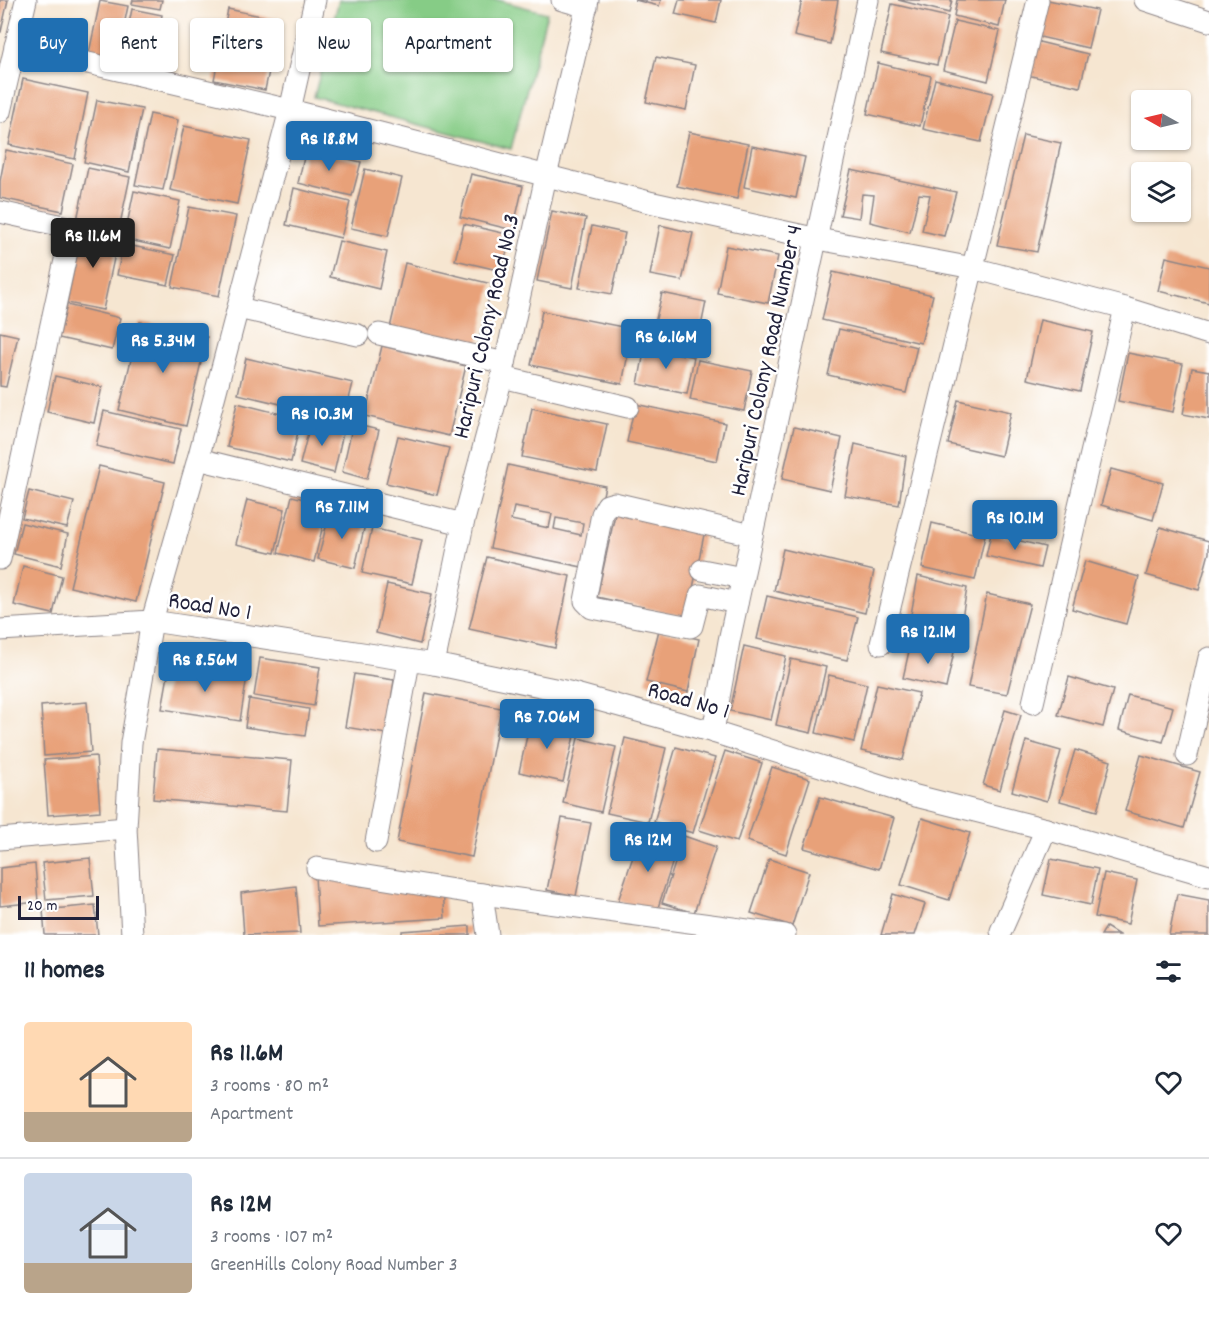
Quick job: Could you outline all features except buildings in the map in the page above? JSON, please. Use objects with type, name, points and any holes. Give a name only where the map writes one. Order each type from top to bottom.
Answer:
[{"type":"street","points":[[0,112],[26,0]]},
{"type":"street","points":[[132,935],[126,828],[131,743],[152,621],[238,309],[290,110],[315,0]]},
{"type":"street","points":[[562,0],[588,3]]},
{"type":"street","name":"Haripuri Colony Road Number 4","points":[[712,732],[737,603],[868,0]]},
{"type":"street","points":[[881,644],[1038,0]]},
{"type":"street","points":[[1145,0],[1209,21]]},
{"type":"street","name":"Haripuri Colony Road No.3","points":[[434,664],[463,524],[504,370],[546,176],[588,3]]},
{"type":"street","points":[[15,46],[290,110],[649,202],[972,268],[1125,308],[1209,334]]},
{"type":"street","points":[[0,212],[72,228],[0,559]]},
{"type":"street","points":[[1033,703],[1125,308]]},
{"type":"street","points":[[238,309],[369,334],[504,370],[628,407]]},
{"type":"street","points":[[198,459],[463,524]]},
{"type":"street","points":[[737,603],[700,595],[690,627],[592,608],[585,601],[602,514],[610,504],[614,503],[752,535]]},
{"type":"street","points":[[702,570],[743,578]]},
{"type":"street","name":"Road No 1","points":[[0,630],[152,621],[434,664],[569,692],[712,732],[912,795],[1046,828],[1209,876]]},
{"type":"street","points":[[1187,755],[1209,658]]},
{"type":"street","points":[[376,842],[409,662]]},
{"type":"street","points":[[0,839],[126,828]]},
{"type":"street","points":[[1000,931],[1046,828]]},
{"type":"street","points":[[317,868],[482,894],[784,935]]},
{"type":"street","points":[[482,894],[488,935]]},
{"type":"green space","points":[[339,0],[498,0],[547,13],[511,149],[314,97],[320,72],[371,72],[371,18],[334,18]]}]
